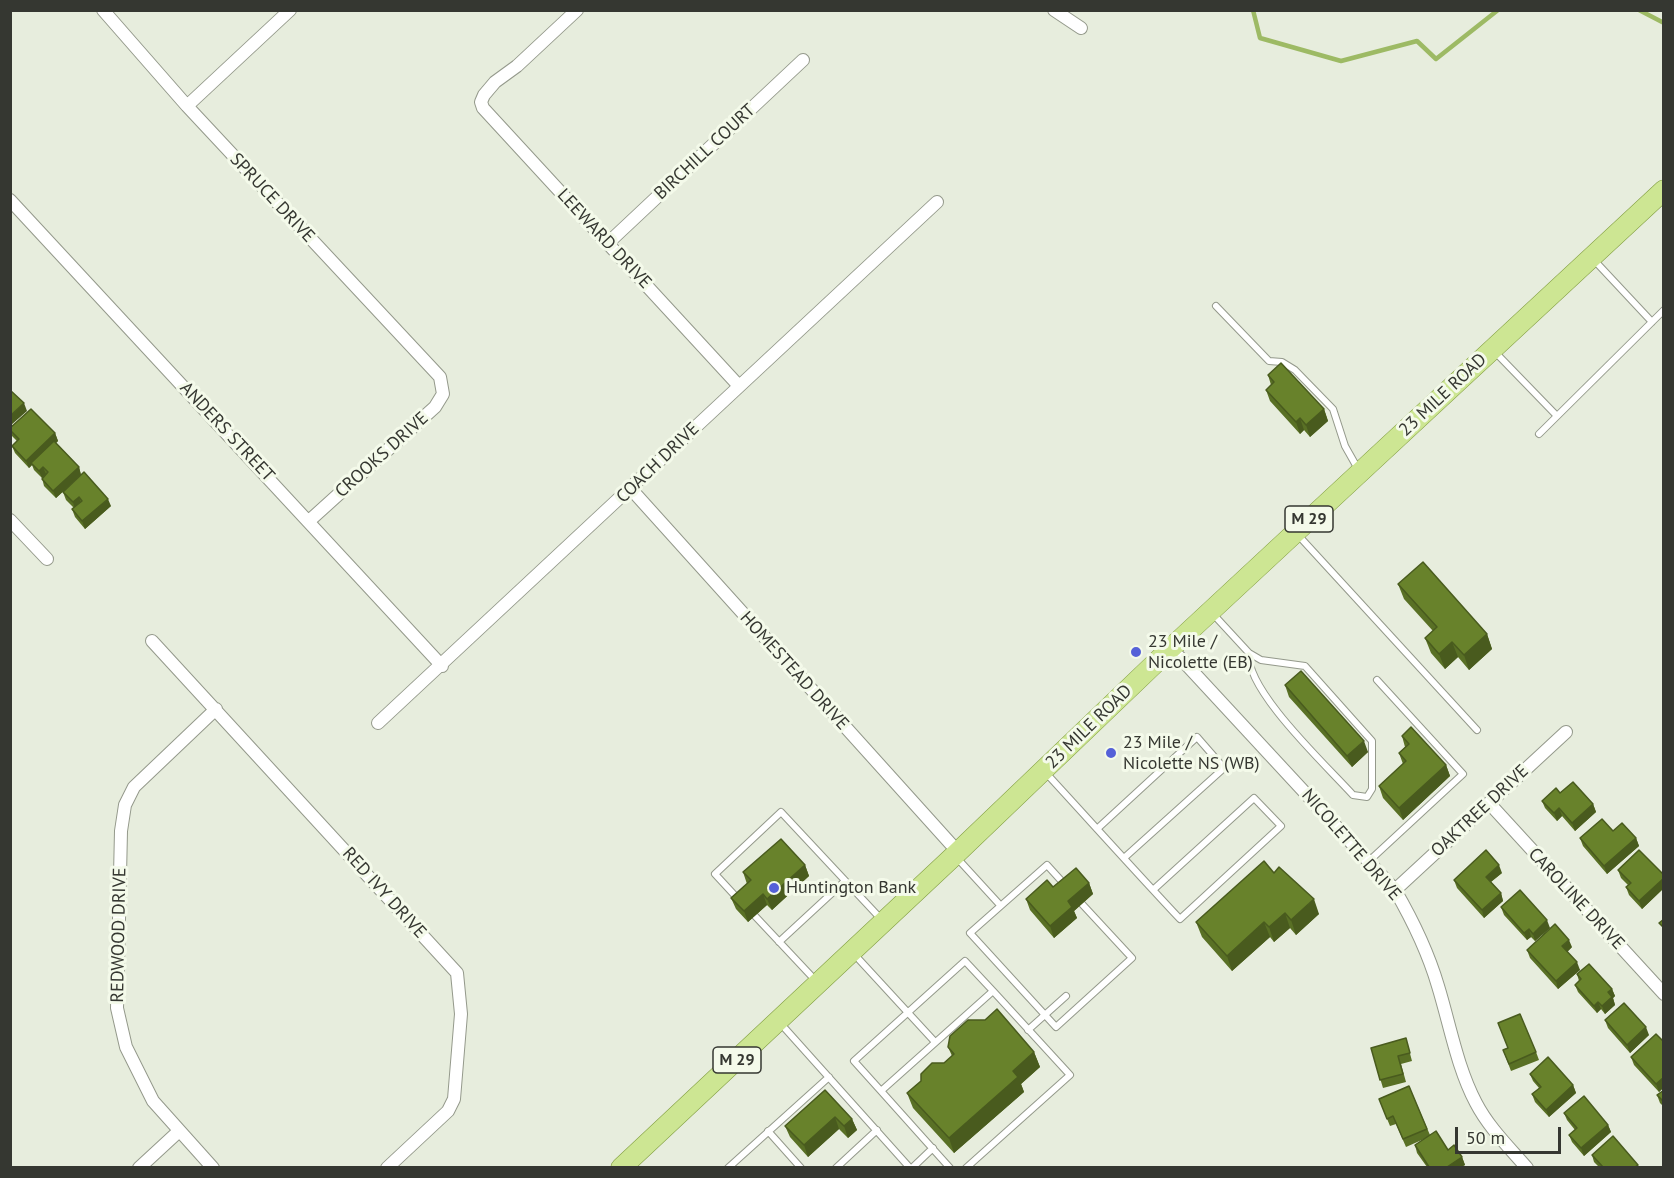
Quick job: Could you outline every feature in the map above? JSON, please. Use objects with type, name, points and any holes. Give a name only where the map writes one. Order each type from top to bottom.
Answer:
[{"type":"main road","name":"23 MILE ROAD","points":[[621,1167],[884,922],[1171,648],[1664,190]]},
{"type":"street","name":"SPRUCE DRIVE","points":[[103,10],[188,106],[436,372],[442,383]]},
{"type":"street","points":[[188,106],[290,10]]},
{"type":"street","name":"LEEWARD DRIVE","points":[[577,10],[525,59],[488,88],[481,102],[488,115],[739,386]]},
{"type":"street","points":[[1054,10],[1082,28]]},
{"type":"street","name":"BIRCHILL COURT","points":[[608,243],[803,60]]},
{"type":"street","name":"ANDERS STREET","points":[[10,200],[442,666]]},
{"type":"street","name":"COACH DRIVE","points":[[378,723],[442,666],[937,202]]},
{"type":"street","name":"CROOKS DRIVE","points":[[309,521],[435,407],[442,394],[442,383]]},
{"type":"street","name":"HOMESTEAD DRIVE","points":[[630,489],[956,854]]},
{"type":"street","points":[[10,519],[47,559]]},
{"type":"street","name":"RED IVY DRIVE","points":[[152,641],[457,973],[461,1014],[454,1099],[448,1111],[387,1167]]},
{"type":"street","name":"NICOLETTE DRIVE","points":[[1171,648],[1395,890],[1412,920],[1431,963],[1458,1058],[1475,1102],[1496,1133],[1527,1167]]},
{"type":"street","name":"REDWOOD DRIVE","points":[[213,1167],[178,1132],[153,1101],[126,1047],[117,1008],[121,831],[125,805],[134,788],[216,710]]},
{"type":"street","name":"OAKTREE DRIVE","points":[[1395,890],[1566,732]]},
{"type":"street","name":"CAROLINE DRIVE","points":[[1489,803],[1664,994]]},
{"type":"street","points":[[139,1167],[178,1132]]},
{"type":"lane","points":[[1592,257],[1652,322]]},
{"type":"lane","points":[[1216,306],[1269,361],[1281,362],[1295,370],[1333,410],[1345,446],[1360,472]]},
{"type":"lane","points":[[1539,434],[1664,310]]},
{"type":"lane","points":[[1492,349],[1557,416]]},
{"type":"lane","points":[[1296,532],[1478,730]]},
{"type":"lane","points":[[1211,611],[1249,653],[1261,660],[1305,666],[1372,741],[1372,789],[1367,797],[1353,795],[1267,699],[1250,670],[1249,653]]},
{"type":"lane","points":[[1369,861],[1463,774],[1377,680]]},
{"type":"lane","points":[[1097,829],[1197,737],[1224,768],[1124,858]]},
{"type":"lane","points":[[1043,771],[1124,858],[1153,890],[1180,919],[1281,826],[1254,798],[1153,890]]},
{"type":"lane","points":[[742,903],[715,874],[781,812],[884,922]]},
{"type":"lane","points":[[956,854],[1000,905]]},
{"type":"lane","points":[[1069,889],[1047,865],[970,933],[1056,1027],[1132,958],[1082,904]]},
{"type":"lane","points":[[779,942],[845,881]]},
{"type":"lane","points":[[755,916],[818,983]]},
{"type":"lane","points":[[851,952],[935,1042]]},
{"type":"lane","points":[[950,1167],[854,1061],[965,961],[1070,1076],[966,1167]]},
{"type":"lane","points":[[881,1091],[993,991]]},
{"type":"lane","points":[[1028,1030],[1066,996]]},
{"type":"lane","points":[[778,1022],[911,1167],[933,1148]]},
{"type":"lane","points":[[728,1167],[829,1077]]},
{"type":"lane","points":[[836,1167],[877,1130]]},
{"type":"lane","points":[[768,1131],[801,1167]]},
{"type":"building","points":[[1281,363],[1324,409],[1306,425],[1300,418],[1296,422],[1266,390],[1274,382],[1268,375]]},
{"type":"building","points":[[10,390],[24,403],[10,416]]},
{"type":"building","points":[[31,409],[55,433],[26,461],[12,446],[19,439],[10,428]]},
{"type":"building","points":[[54,441],[79,467],[53,491],[42,479],[48,472],[43,467],[39,471],[31,463]]},
{"type":"building","points":[[84,472],[108,499],[82,521],[72,509],[82,501],[79,497],[73,502],[63,492]]},
{"type":"building","points":[[1423,562],[1487,634],[1464,655],[1452,642],[1439,654],[1425,638],[1437,627],[1398,584]]},
{"type":"building","points":[[1301,671],[1364,741],[1347,756],[1285,685]]},
{"type":"building","points":[[1411,727],[1446,765],[1399,808],[1379,786],[1406,761],[1399,753],[1409,744],[1402,736]]},
{"type":"building","points":[[1573,782],[1593,804],[1572,823],[1559,808],[1554,813],[1542,801],[1556,788],[1560,793]]},
{"type":"building","points":[[1602,819],[1613,831],[1622,823],[1636,838],[1604,866],[1580,838]]},
{"type":"building","points":[[781,839],[805,865],[767,899],[763,894],[744,911],[731,898],[751,880],[743,872]]},
{"type":"building","points":[[1486,850],[1499,865],[1486,877],[1501,893],[1482,910],[1454,880]]},
{"type":"building","points":[[1639,850],[1664,875],[1664,878],[1639,901],[1626,887],[1631,883],[1618,870]]},
{"type":"building","points":[[1264,861],[1274,873],[1279,867],[1314,899],[1291,920],[1285,913],[1269,927],[1264,922],[1227,956],[1196,922]]},
{"type":"building","points":[[1076,868],[1089,883],[1068,901],[1072,907],[1050,926],[1026,899],[1047,880],[1053,887]]},
{"type":"building","points":[[1520,890],[1547,920],[1533,934],[1529,929],[1524,933],[1501,907]]},
{"type":"building","points":[[1555,924],[1569,940],[1562,946],[1577,962],[1556,981],[1527,950]]},
{"type":"building","points":[[1589,964],[1612,989],[1608,992],[1612,997],[1602,1006],[1598,1002],[1594,1006],[1575,985],[1581,979],[1577,974]]},
{"type":"building","points":[[1624,1003],[1646,1027],[1627,1045],[1605,1020]]},
{"type":"building","points":[[997,1009],[1034,1052],[1013,1071],[1018,1077],[949,1138],[907,1093],[921,1081],[921,1074],[932,1063],[944,1063],[954,1054],[948,1047],[950,1036],[968,1020],[985,1020]]},
{"type":"building","points":[[1520,1014],[1536,1052],[1509,1064],[1503,1050],[1508,1048],[1498,1023]]},
{"type":"building","points":[[1656,1034],[1664,1042],[1664,1077],[1656,1084],[1631,1057]]},
{"type":"building","points":[[1406,1038],[1410,1053],[1398,1056],[1403,1074],[1380,1080],[1371,1048]]},
{"type":"building","points":[[1548,1057],[1573,1085],[1546,1110],[1532,1094],[1541,1087],[1530,1074]]},
{"type":"building","points":[[1409,1086],[1427,1129],[1403,1139],[1393,1116],[1387,1119],[1379,1099]]},
{"type":"building","points":[[825,1090],[852,1119],[844,1126],[835,1117],[804,1145],[785,1126]]},
{"type":"building","points":[[1664,1090],[1664,1102],[1657,1095]]},
{"type":"building","points":[[1584,1096],[1608,1125],[1581,1148],[1569,1135],[1577,1128],[1564,1113]]},
{"type":"building","points":[[1436,1131],[1448,1150],[1454,1145],[1462,1157],[1447,1167],[1429,1167],[1415,1145]]},
{"type":"building","points":[[1613,1136],[1638,1165],[1635,1167],[1603,1167],[1592,1155]]},
{"type":"waterway","points":[[1253,10],[1260,38],[1341,61],[1417,41],[1436,59],[1498,10]]},
{"type":"waterway","points":[[1639,10],[1664,23]]},
{"type":"place","name":"23 Mile / Nicolette (EB)","points":[[1136,652]]},
{"type":"place","name":"23 Mile / Nicolette NS (WB)","points":[[1111,753]]},
{"type":"place","name":"Huntington Bank","points":[[774,888]]}]
